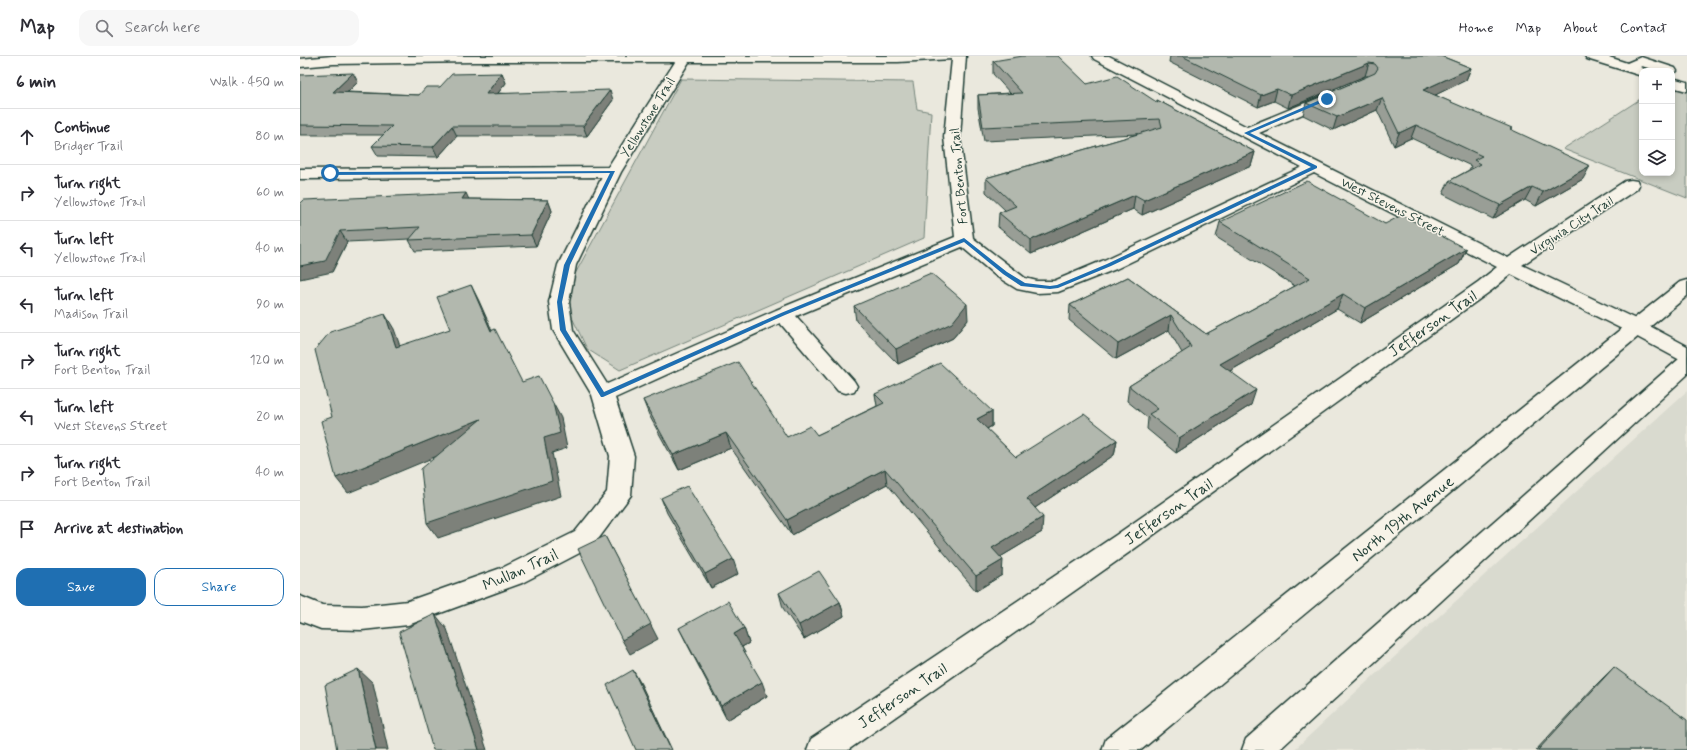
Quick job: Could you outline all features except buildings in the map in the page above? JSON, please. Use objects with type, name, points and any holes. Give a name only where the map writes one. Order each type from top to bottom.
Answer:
[{"type":"street","points":[[300,63],[333,60],[475,57],[949,56]]},
{"type":"street","name":"Fort Benton Trail","points":[[959,56],[956,67],[952,137],[964,240],[1005,273],[1023,285],[1050,288],[1058,286],[1109,265],[1315,167]]},
{"type":"street","name":"West Stevens Street","points":[[1099,56],[1247,133],[1549,286],[1637,328],[1687,355]]},
{"type":"street","points":[[1592,56],[1639,71]]},
{"type":"street","name":"Yellowstone Trail","points":[[603,395],[563,330],[559,302],[567,265],[613,172],[693,57]]},
{"type":"street","points":[[1628,68],[1641,61],[1662,68]]},
{"type":"street","points":[[1675,72],[1687,77]]},
{"type":"street","points":[[1675,83],[1687,87]]},
{"type":"street","points":[[1247,133],[1346,90]]},
{"type":"street","points":[[300,174],[613,172]]},
{"type":"street","name":"Virginia City Trail","points":[[1510,265],[1631,185]]},
{"type":"street","points":[[603,395],[783,314],[964,240]]},
{"type":"street","name":"Jefferson Trail","points":[[822,750],[1131,537],[1472,295],[1510,265]]},
{"type":"street","name":"North 19th Avenue","points":[[1117,750],[1687,286]]},
{"type":"street","points":[[783,314],[846,386]]},
{"type":"street","points":[[1257,750],[1687,363]]},
{"type":"street","name":"Mullan Trail","points":[[300,608],[321,617],[362,618],[408,613],[514,574],[584,539],[619,495],[622,456],[603,395]]},
{"type":"shaded area","points":[[681,79],[913,82],[917,109],[931,112],[924,238],[620,370],[587,349],[568,309],[575,274]]},
{"type":"shaded area","points":[[1675,88],[1687,92],[1687,198],[1563,149],[1639,100],[1639,176],[1675,176]]},
{"type":"shaded area","points":[[1687,391],[1687,750],[1294,750],[1357,691]]},
{"type":"route","points":[[330,173],[613,172],[567,265],[559,302],[563,330],[603,395],[783,314],[964,240],[1005,273],[1023,285],[1050,288],[1058,286],[1109,265],[1315,167],[1247,133],[1327,99]]}]
